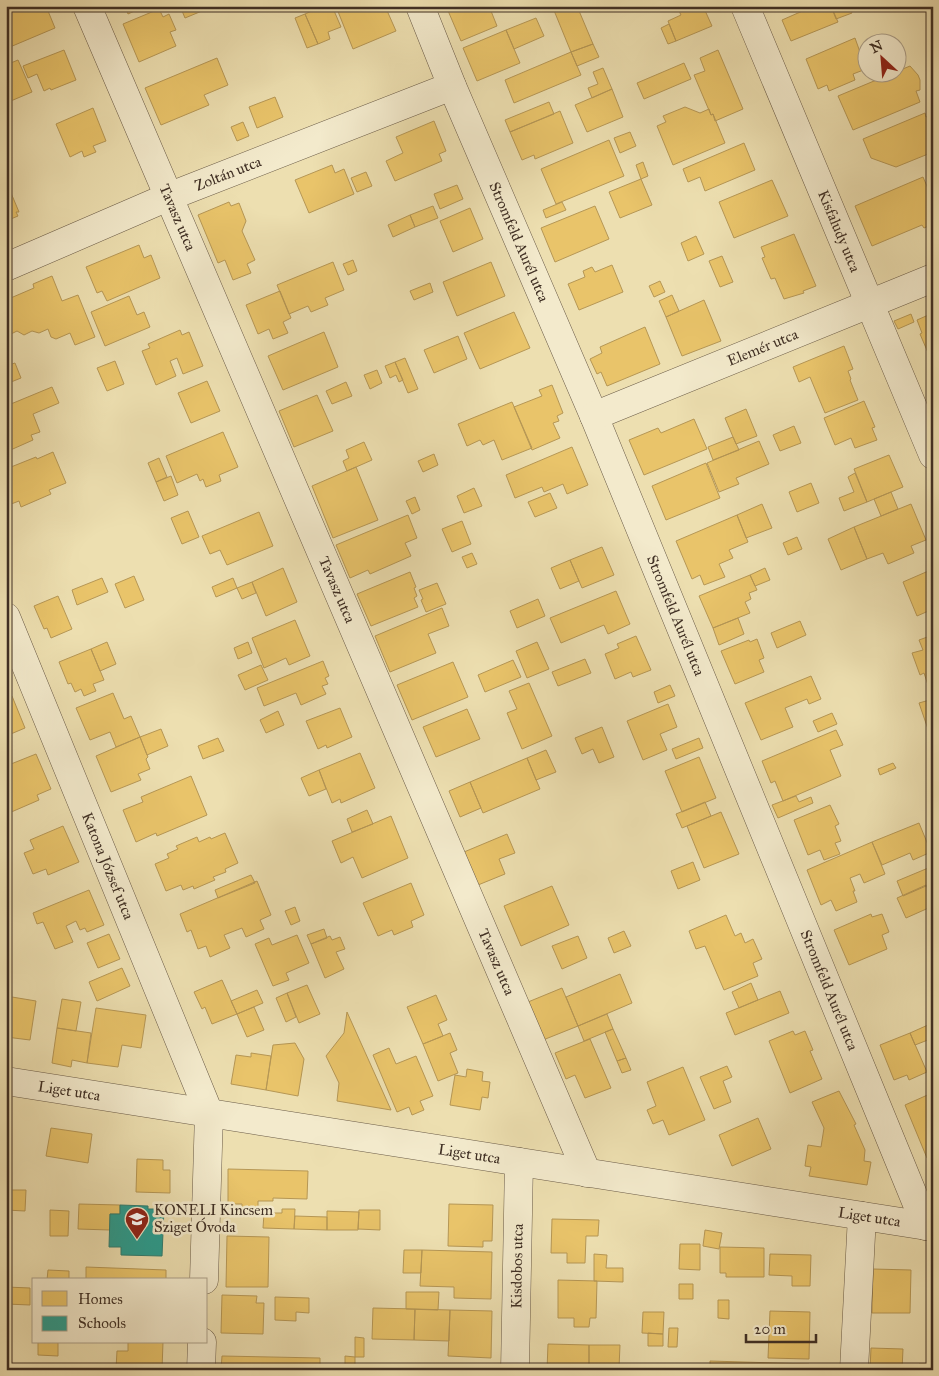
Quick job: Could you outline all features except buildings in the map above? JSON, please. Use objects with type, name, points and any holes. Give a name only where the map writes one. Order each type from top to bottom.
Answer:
[{"type":"street","name":"Tavasz utca","points":[[87,6],[587,1173]]},
{"type":"street","name":"Stromfeld Aurél utca","points":[[420,6],[452,86],[594,416],[929,1227]]},
{"type":"street","name":"Kisfaludy utca","points":[[745,6],[868,304],[933,455]]},
{"type":"street","name":"Zoltán utca","points":[[6,267],[168,197],[452,86]]},
{"type":"street","name":"Elemér utca","points":[[594,416],[933,278]]},
{"type":"street","name":"Katona József utca","points":[[6,617],[209,1113]]},
{"type":"street","name":"Liget utca","points":[[6,1081],[929,1227]]},
{"type":"street","points":[[204,1278],[209,1113]]},
{"type":"street","name":"Kisdobos utca","points":[[515,1370],[519,1162]]},
{"type":"street","points":[[854,1370],[862,1216]]},
{"type":"street","points":[[201,1370],[202,1344]]},
{"type":"place","name":"KONELI Kincsem Sziget Óvoda","points":[[137,1240]]}]
